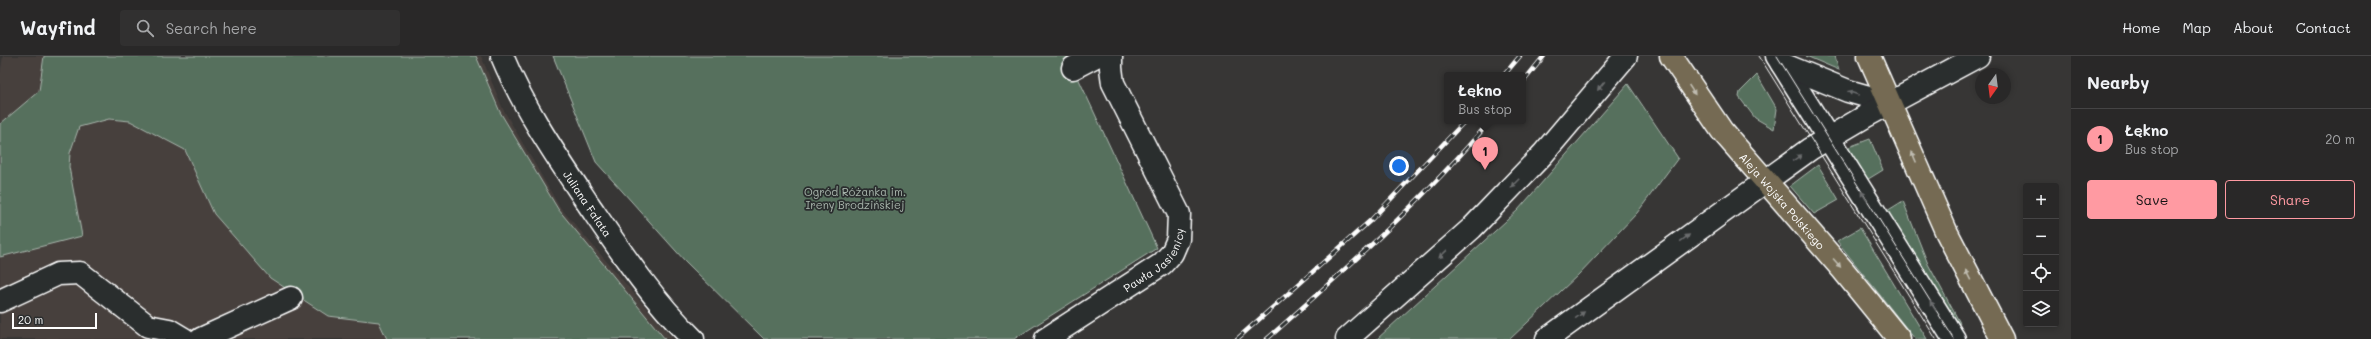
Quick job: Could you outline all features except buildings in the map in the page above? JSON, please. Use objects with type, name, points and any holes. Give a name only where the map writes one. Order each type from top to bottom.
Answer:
[{"type":"main road","points":[[1869,56],[1956,252],[2002,339]]},
{"type":"main road","name":"Aleja Wojska Polskiego","points":[[1671,57],[1714,121],[1843,270],[1899,339]]},
{"type":"street","name":"Juliana Fałata","points":[[502,56],[522,98],[540,130],[589,204],[654,298],[693,339]]},
{"type":"street","points":[[1073,68],[1106,56]]},
{"type":"street","name":"Pawła Jasienicy","points":[[1046,339],[1152,271],[1168,258],[1180,234],[1179,214],[1116,88],[1106,56]]},
{"type":"street","points":[[1347,339],[1472,228],[1543,154],[1626,56]]},
{"type":"street","points":[[1547,339],[1765,181],[1828,138],[1978,56]]},
{"type":"street","points":[[1780,60],[1848,91],[1890,103]]},
{"type":"street","points":[[1780,60],[1954,339]]},
{"type":"street","points":[[0,301],[58,274],[80,273],[148,326],[168,330],[184,339]]},
{"type":"street","points":[[201,339],[291,298]]},
{"type":"shaded area","points":[[3,56],[481,56],[503,109],[559,206],[673,339],[0,339],[0,74]]},
{"type":"green space","points":[[44,56],[476,56],[500,112],[558,209],[665,339],[387,339],[379,322],[328,316],[270,278],[214,214],[185,150],[130,121],[109,119],[79,127],[70,153],[69,167],[82,236],[0,257],[0,124],[39,91]]},
{"type":"green space","name":"Ogród Różanka im. Ireny Brodzińskiej","points":[[553,56],[1068,56],[1157,248],[1014,339],[764,339],[685,261],[596,162]]},
{"type":"green space","points":[[1806,56],[1835,56],[1839,70]]},
{"type":"green space","points":[[1757,75],[1777,109],[1774,129],[1755,118],[1739,97],[1740,92]]},
{"type":"green space","points":[[1628,84],[1678,158],[1637,213],[1578,275],[1510,339],[1377,339],[1518,210]]},
{"type":"green space","points":[[1870,139],[1883,170],[1865,181],[1846,148]]},
{"type":"green space","points":[[1818,165],[1839,200],[1814,214],[1790,186]]},
{"type":"green space","points":[[1903,201],[1928,264],[1960,323],[1955,326],[1882,214]]},
{"type":"green space","points":[[1860,228],[1927,339],[1915,339],[1837,241]]},
{"type":"tram line","points":[[1759,56],[1936,339]]},
{"type":"tram line","points":[[1777,56],[1954,339]]},
{"type":"railway","points":[[1507,72],[1520,56]]},
{"type":"railway","points":[[1526,78],[1544,56]]},
{"type":"railway","points":[[1237,339],[1371,220],[1462,124]]},
{"type":"railway","points":[[1267,339],[1354,261],[1411,207],[1487,124]]},
{"type":"place","name":"Łękno","points":[[1485,170]]}]
